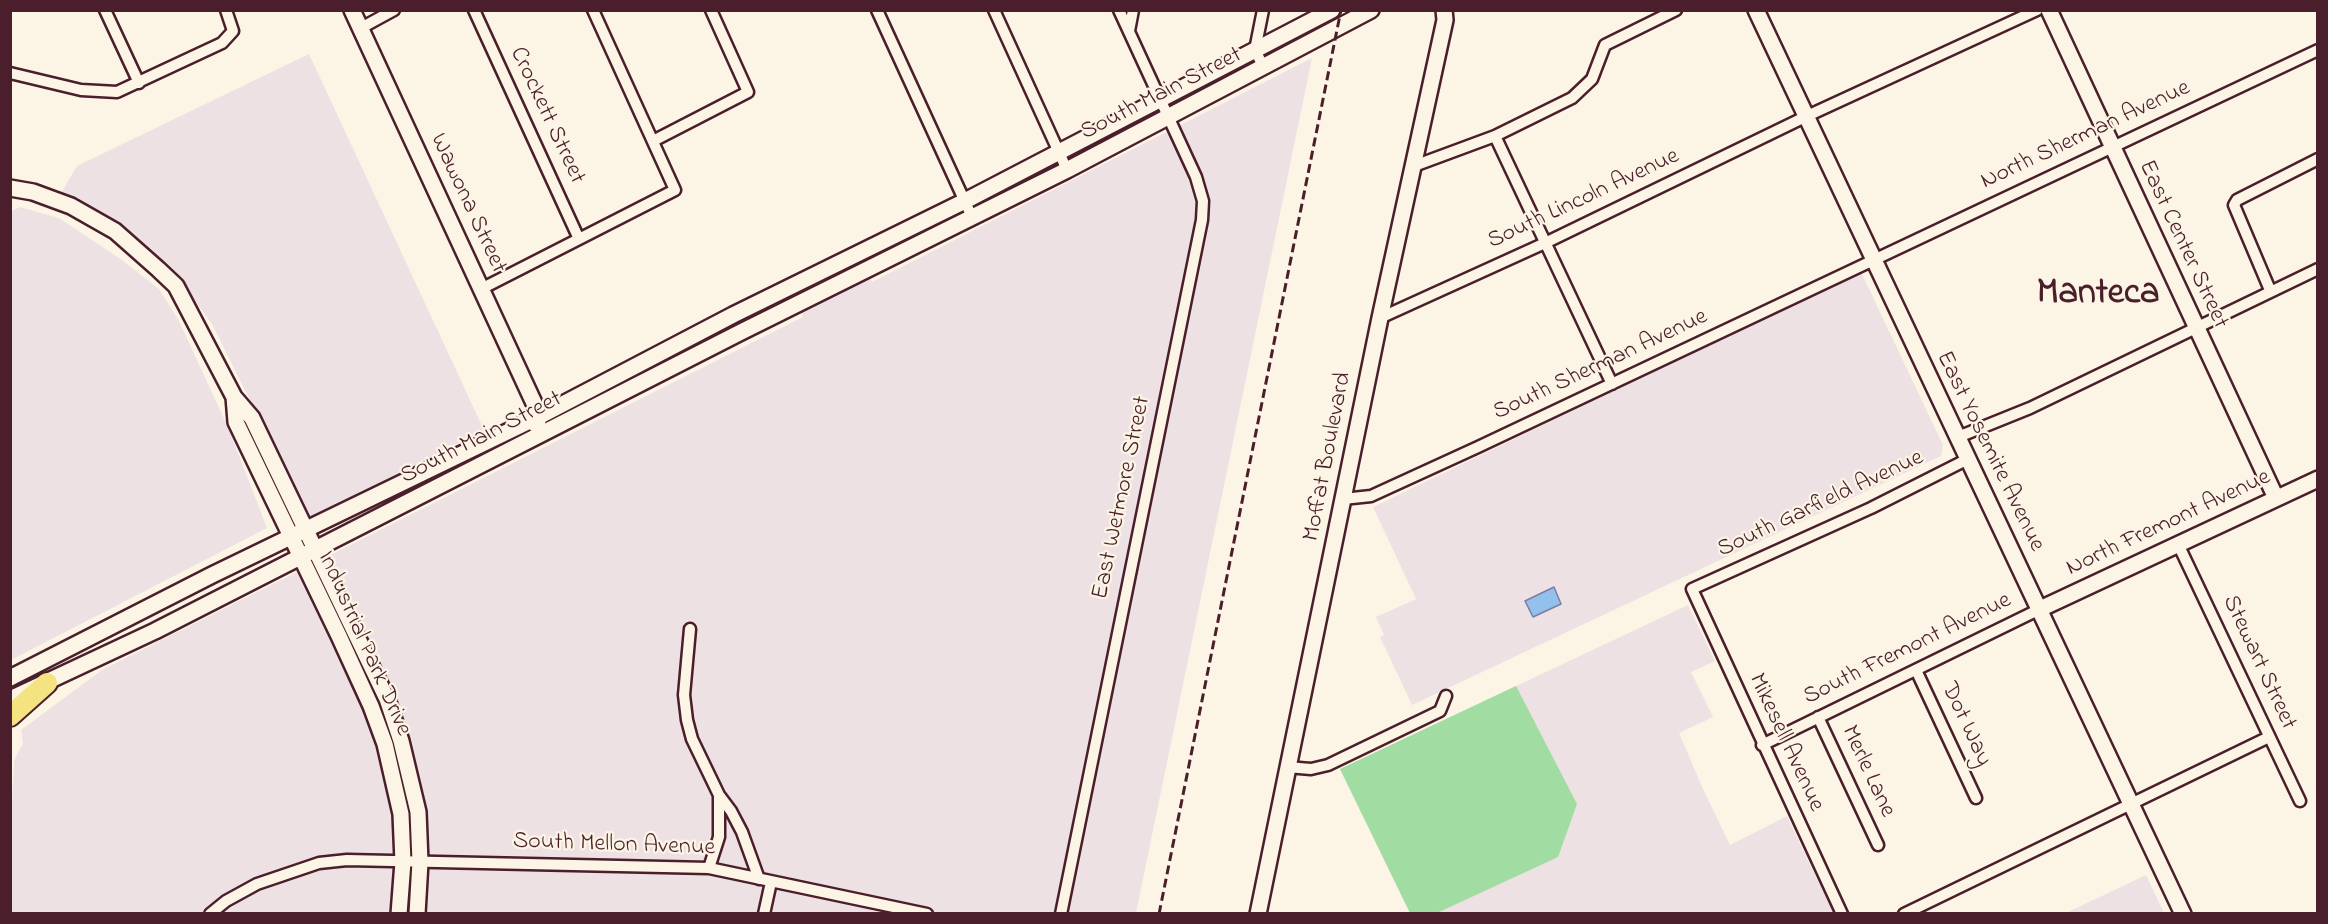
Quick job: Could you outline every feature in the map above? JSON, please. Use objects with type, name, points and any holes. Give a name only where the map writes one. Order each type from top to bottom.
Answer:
[{"type":"highway","points":[[10,716],[46,683]]},
{"type":"main road","name":"Wawona Street","points":[[352,10],[540,416]]},
{"type":"main road","name":"South Main Street","points":[[10,678],[212,575],[540,416],[733,315],[1059,153],[1332,10]]},
{"type":"main road","name":"South Main Street","points":[[10,699],[155,631],[741,332],[1067,170],[1371,10]]},
{"type":"main road","name":"Moffat Boulevard","points":[[1258,914],[1380,318],[1445,20],[1444,10]]},
{"type":"main road","name":"East Yosemite Avenue","points":[[1756,10],[2183,914]]},
{"type":"main road","name":"East Center Street","points":[[2049,10],[2276,498]]},
{"type":"main road","points":[[10,188],[33,192],[71,206],[115,231],[177,286],[234,397]]},
{"type":"main road","points":[[733,315],[741,332]]},
{"type":"main road","name":"Industrial Park Drive","points":[[234,397],[252,418],[387,699],[401,741],[418,812],[420,862],[417,914]]},
{"type":"main road","name":"Industrial Park Drive","points":[[234,397],[236,422],[371,706],[385,744],[401,814],[403,862],[399,914]]},
{"type":"main road","points":[[497,456],[504,446],[536,425],[540,416]]},
{"type":"main road","name":"North Fremont Avenue","points":[[2040,609],[2318,479]]},
{"type":"main road","points":[[155,631],[159,618],[168,609],[199,592],[212,575]]},
{"type":"main road","points":[[78,644],[87,663]]},
{"type":"street","points":[[105,10],[140,83]]},
{"type":"street","points":[[10,73],[104,93],[117,92],[200,54],[231,36],[232,23],[226,10]]},
{"type":"street","points":[[361,28],[394,10]]},
{"type":"street","name":"Crockett Street","points":[[474,10],[579,239]]},
{"type":"street","points":[[481,289],[675,190],[593,10]]},
{"type":"street","points":[[653,141],[748,92],[711,10]]},
{"type":"street","points":[[877,10],[972,217]]},
{"type":"street","points":[[994,10],[1067,170]]},
{"type":"street","name":"East Wetmore Street","points":[[1061,914],[1202,220],[1203,201],[1196,177],[1119,10]]},
{"type":"street","points":[[1129,32],[1133,10]]},
{"type":"street","points":[[1263,10],[1255,50],[1264,68]]},
{"type":"street","points":[[1414,166],[1495,136],[1572,98],[1592,79],[1605,45],[1676,10]]},
{"type":"street","name":"South Lincoln Avenue","points":[[1380,318],[1545,243],[1805,117],[2037,10]]},
{"type":"street","name":"North Sherman Avenue","points":[[1873,260],[2318,50]]},
{"type":"street","points":[[1495,136],[1612,384]]},
{"type":"street","points":[[2270,290],[2234,205],[2237,200],[2318,159]]},
{"type":"street","name":"South Sherman Avenue","points":[[1343,499],[1371,496],[1873,260]]},
{"type":"street","points":[[1958,437],[2030,408],[2195,326],[2318,269]]},
{"type":"street","name":"South Garfield Avenue","points":[[1692,589],[1871,508],[1968,459]]},
{"type":"street","name":"Stewart Street","points":[[2178,544],[2300,801]]},
{"type":"street","name":"Mikesell Avenue","points":[[1692,589],[1762,745],[1842,914]]},
{"type":"street","name":"South Fremont Avenue","points":[[1762,745],[2040,609]]},
{"type":"street","points":[[690,628],[684,694],[692,739],[719,795],[742,832],[759,879]]},
{"type":"street","name":"Dot Way","points":[[1916,670],[1976,798]]},
{"type":"street","points":[[1287,767],[1311,769],[1328,765],[1440,711],[1446,696]]},
{"type":"street","name":"Merle Lane","points":[[1818,717],[1878,845]]},
{"type":"street","points":[[1904,914],[2269,737]]},
{"type":"street","points":[[710,868],[719,837],[719,795]]},
{"type":"street","name":"South Mellon Avenue","points":[[210,914],[226,901],[257,884],[319,863],[346,860],[710,868],[927,914]]},
{"type":"street","points":[[764,914],[771,882]]},
{"type":"shaded area","points":[[309,54],[484,430],[309,519],[212,324],[174,272],[61,193],[77,166]]},
{"type":"shaded area","points":[[1312,58],[1136,913],[11,914],[11,821],[14,761],[23,743],[21,730],[102,670],[803,317],[801,312],[870,278],[872,282]]},
{"type":"shaded area","points":[[20,207],[59,218],[122,260],[159,289],[178,319],[228,427],[267,528],[11,660],[10,212]]},
{"type":"shaded area","points":[[1861,272],[1943,445],[1941,456],[1412,705],[1380,637],[1384,635],[1376,617],[1416,599],[1373,507]]},
{"type":"shaded area","points":[[1688,605],[1715,661],[1691,672],[1713,717],[1679,733],[1703,789],[1730,845],[1787,816],[1833,913],[1410,913],[1340,769]]},
{"type":"shaded area","points":[[2146,875],[2164,913],[2066,913]]},
{"type":"green space","points":[[1516,686],[1577,804],[1558,857],[1437,913],[1410,913],[1340,769]]},
{"type":"water","points":[[1554,587],[1561,604],[1533,617],[1525,601]]},
{"type":"railway","points":[[1159,914],[1341,10]]},
{"type":"district","name":"Manteca","points":[[2098,296]]}]
